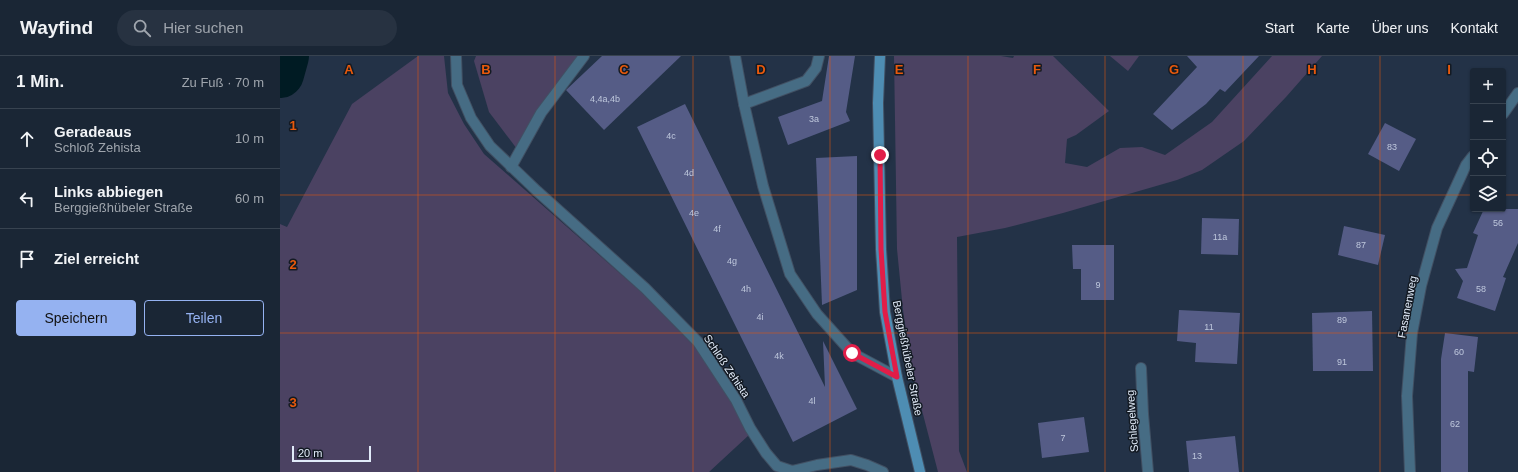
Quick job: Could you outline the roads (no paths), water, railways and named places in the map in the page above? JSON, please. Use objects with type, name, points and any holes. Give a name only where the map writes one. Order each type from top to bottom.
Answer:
[{"type":"main road","name":"Berggießhübeler Straße","points":[[880,56],[878,103],[881,249],[885,312],[897,377],[920,472]]},
{"type":"street","name":"Schloß Zehista","points":[[456,56],[458,85],[471,118],[490,146],[511,167],[645,288],[698,342],[736,400],[750,428],[762,447],[777,466],[792,472],[817,465],[850,460],[883,472]]},
{"type":"street","points":[[511,167],[541,113],[584,56]]},
{"type":"street","points":[[735,56],[744,104],[763,186],[790,274],[817,314],[852,353],[897,377]]},
{"type":"street","points":[[744,104],[806,81],[816,68],[818,56]]},
{"type":"street","points":[[1506,110],[1518,93]]},
{"type":"street","name":"Fasanenweg","points":[[1410,472],[1408,396],[1412,333],[1421,286],[1437,228],[1466,165],[1470,160]]},
{"type":"street","name":"Schlegelweg","points":[[1141,368],[1148,472]]},
{"type":"water","points":[[280,56],[296,56],[291,72],[280,68]]},
{"type":"waterway","points":[[280,74],[285,56]]}]
